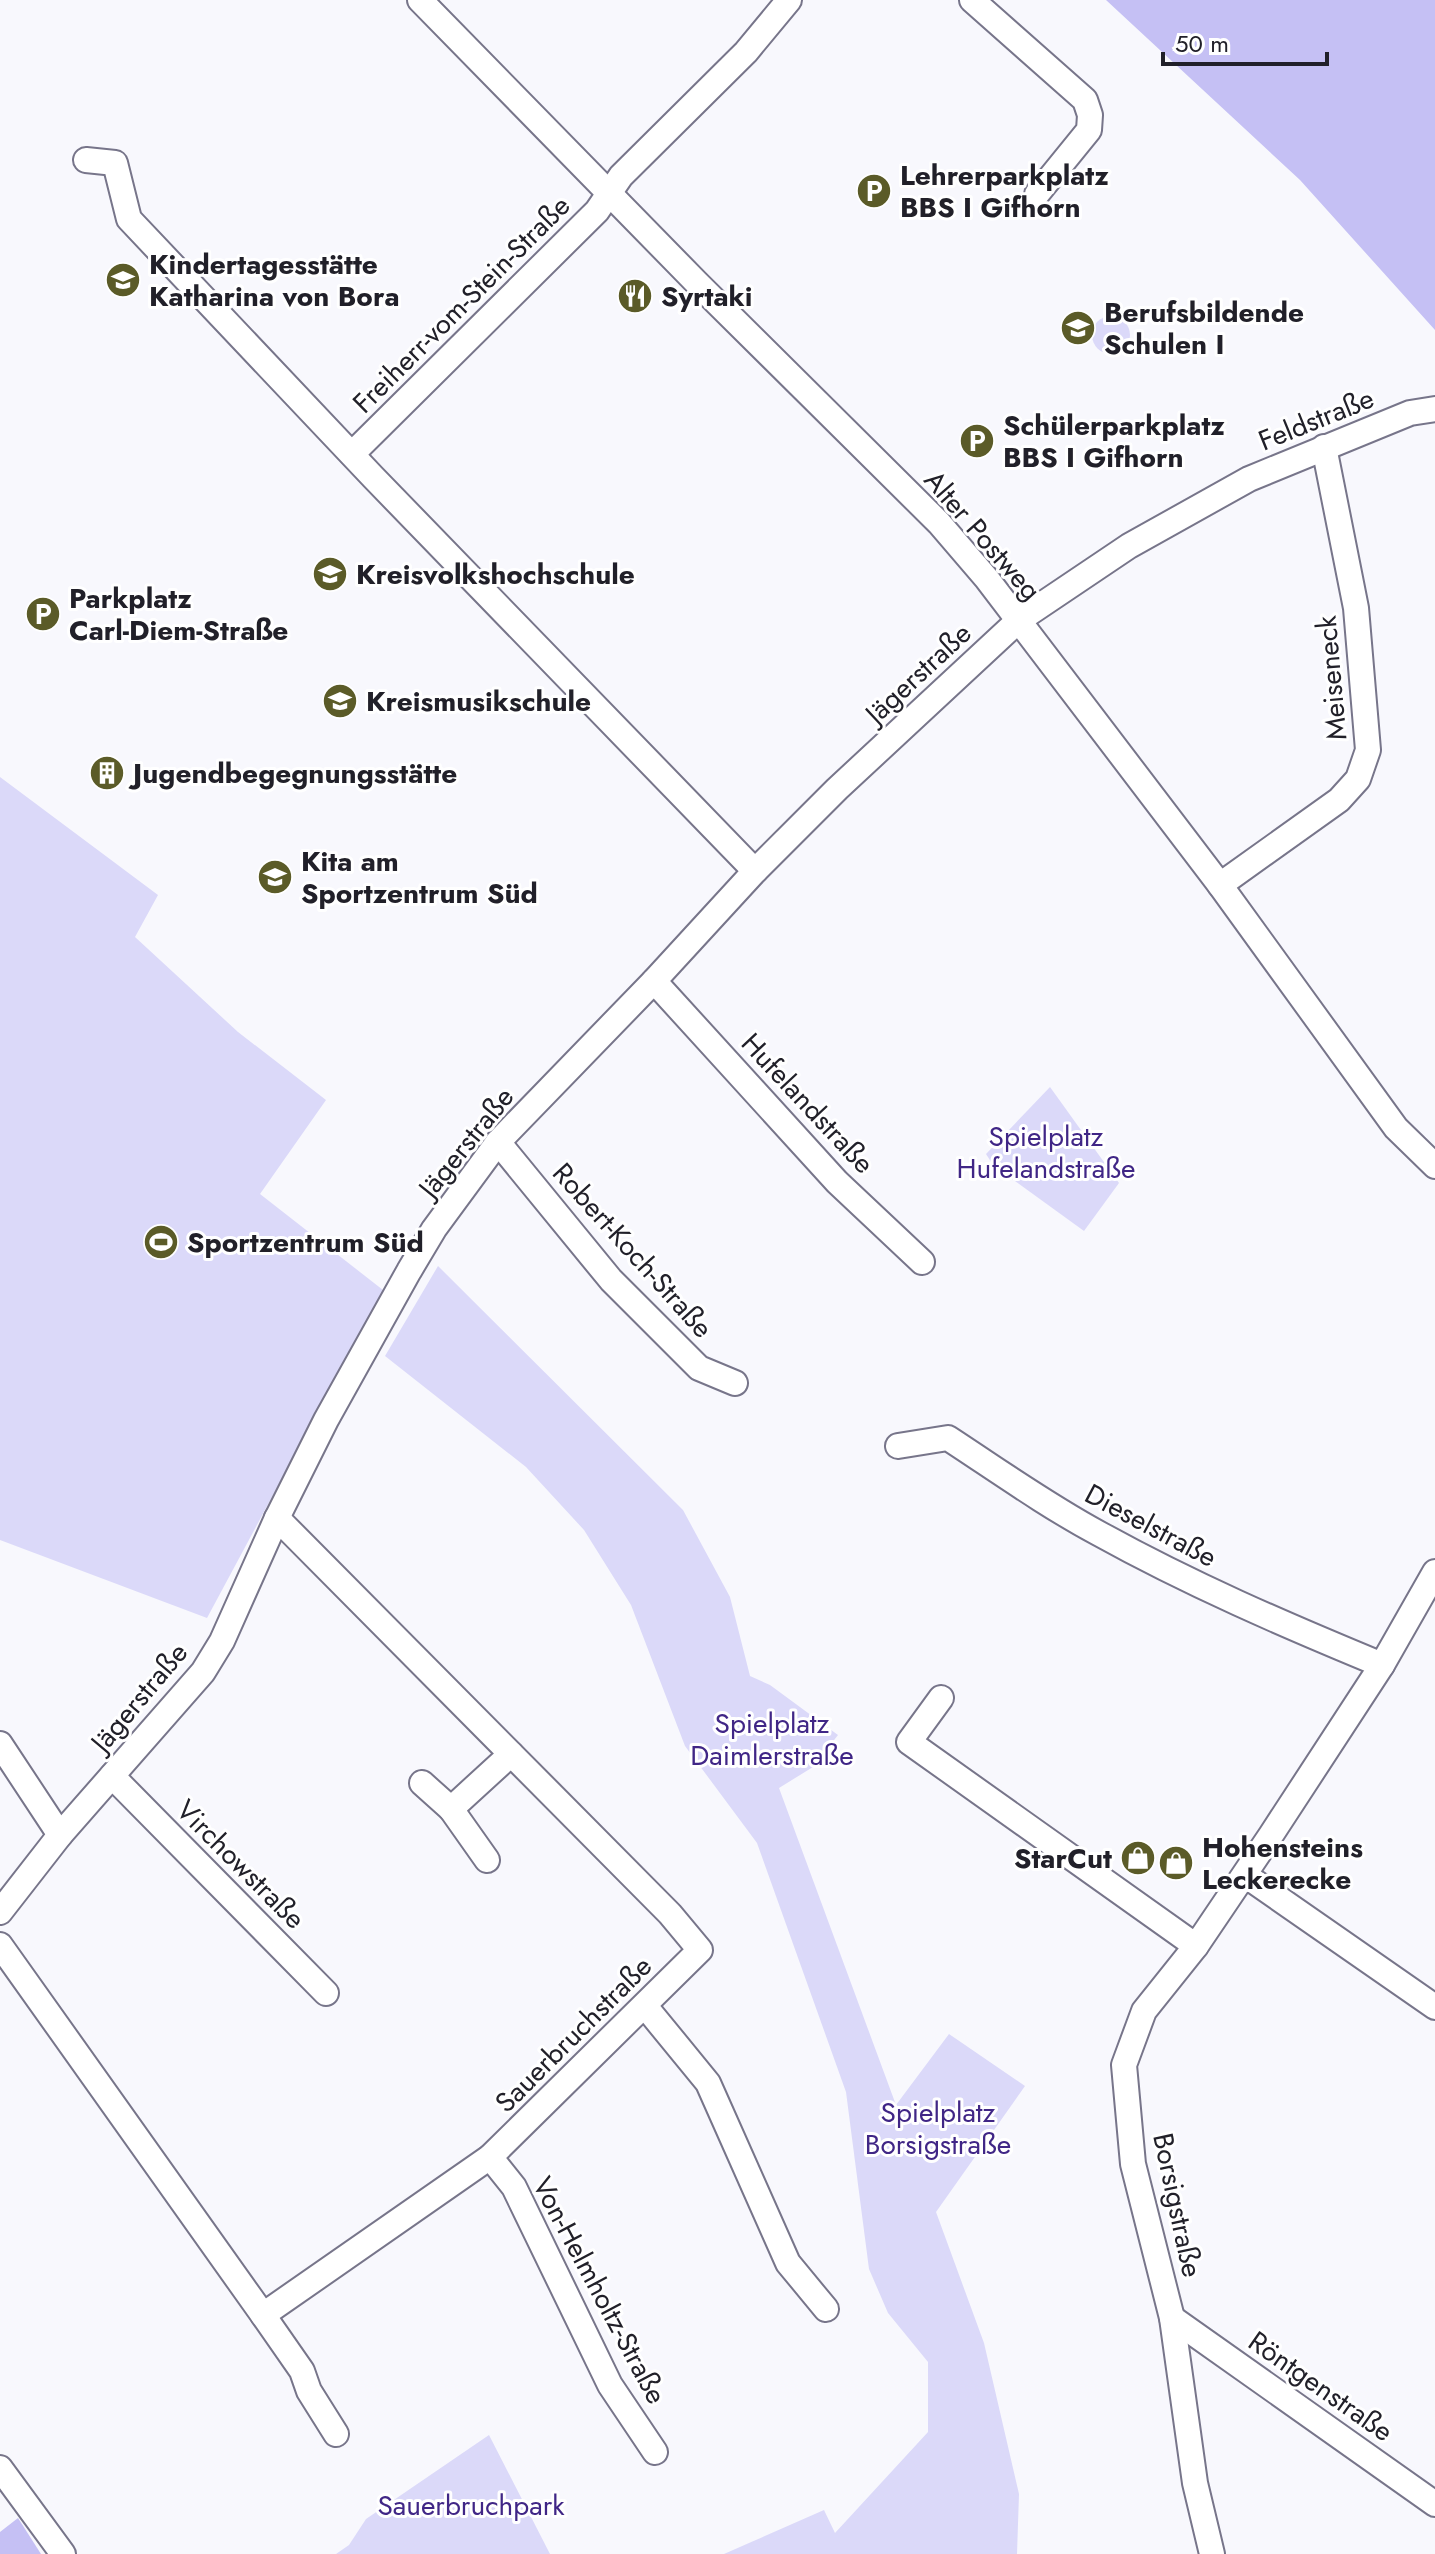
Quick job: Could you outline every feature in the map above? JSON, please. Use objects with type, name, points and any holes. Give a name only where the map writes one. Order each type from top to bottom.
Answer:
[{"type":"street","name":"Alter Postweg","points":[[420,0],[939,523],[1019,620],[1220,885],[1396,1128],[1435,1166]]},
{"type":"street","name":"Freiherr-vom-Stein-Straße","points":[[352,454],[597,211],[621,176],[746,52],[789,0]]},
{"type":"street","points":[[972,0],[1085,100],[1090,115],[1089,130],[1037,194]]},
{"type":"street","name":"Freiherr-vom-Stein-Straße","points":[[86,160],[115,163],[129,219],[755,871]]},
{"type":"street","name":"Feldstraße","points":[[1019,620],[1140,540],[1249,479],[1410,413],[1435,409]]},
{"type":"street","name":"Meiseneck","points":[[1220,885],[1339,800],[1358,779],[1368,750],[1356,608],[1324,447]]},
{"type":"street","name":"Jägerstraße","points":[[0,1912],[60,1835],[203,1672],[222,1641],[277,1518],[326,1420],[415,1260],[498,1142],[654,981],[755,871],[837,789],[1019,620]]},
{"type":"street","name":"Hufelandstraße","points":[[654,981],[837,1182],[922,1262]]},
{"type":"street","name":"Robert-Koch-Straße","points":[[498,1142],[611,1280],[699,1368],[735,1383]]},
{"type":"street","name":"Dieselstraße","points":[[898,1446],[948,1438],[1051,1505],[1141,1556],[1244,1608],[1382,1665]]},
{"type":"street","name":"Sauerbruchstraße","points":[[263,2315],[490,2157],[700,1950],[670,1914],[277,1518]]},
{"type":"street","name":"Borsigstraße","points":[[1212,2554],[1195,2483],[1172,2318],[1133,2164],[1124,2065],[1144,2011],[1196,1946],[1245,1875],[1382,1665],[1435,1572]]},
{"type":"street","points":[[941,1698],[909,1742],[1196,1946]]},
{"type":"street","points":[[0,1744],[60,1835]]},
{"type":"street","points":[[451,1809],[511,1754]]},
{"type":"street","name":"Virchowstraße","points":[[112,1776],[326,1993]]},
{"type":"street","points":[[422,1783],[451,1809],[487,1860]]},
{"type":"street","points":[[1245,1875],[1435,2007]]},
{"type":"street","points":[[0,1945],[302,2371],[309,2391],[336,2434]]},
{"type":"street","points":[[645,2006],[708,2083],[788,2263],[826,2309]]},
{"type":"street","name":"Von-Helmholtz-Straße","points":[[490,2157],[514,2187],[610,2385],[655,2452]]},
{"type":"street","name":"Röntgenstraße","points":[[1172,2318],[1435,2504]]},
{"type":"street","points":[[0,2468],[63,2554]]},
{"type":"green space","points":[[1111,316],[1124,322],[1130,335],[1124,348],[1111,354],[1098,348],[1092,335],[1098,322]]},
{"type":"green space","name":"Sportzentrum Süd","points":[[0,777],[158,895],[135,937],[238,1032],[326,1100],[260,1194],[383,1290],[207,1618],[0,1540]]},
{"type":"green space","name":"Spielplatz Hufelandstraße","points":[[1050,1087],[1119,1183],[1084,1231],[993,1165],[986,1154]]},
{"type":"green space","points":[[438,1266],[683,1510],[730,1597],[750,1676],[770,1685],[838,1735],[813,1767],[779,1788],[896,2105],[949,2034],[1025,2086],[936,2212],[984,2343],[1019,2494],[1017,2554],[724,2554],[824,2510],[835,2533],[928,2432],[928,2362],[888,2313],[869,2269],[846,2092],[757,1843],[685,1746],[631,1605],[584,1530],[526,1467],[385,1356]]},
{"type":"green space","name":"Sauerbruchpark","points":[[489,2435],[550,2554],[336,2554],[349,2545],[366,2519]]},
{"type":"shaded area","points":[[1106,0],[1435,0],[1435,330],[1300,180]]},
{"type":"shaded area","points":[[18,2518],[41,2554],[0,2554],[0,2532]]},
{"type":"place","name":"Lehrerparkplatz BBS I Gifhorn","points":[[874,191]]},
{"type":"place","name":"Kindertagesstätte Katharina von Bora","points":[[123,280]]},
{"type":"place","name":"Syrtaki","points":[[635,296]]},
{"type":"place","name":"Berufsbildende Schulen I","points":[[1078,328]]},
{"type":"place","name":"Schülerparkplatz BBS I Gifhorn","points":[[977,441]]},
{"type":"place","name":"Kreisvolkshochschule","points":[[330,574]]},
{"type":"place","name":"Parkplatz Carl-Diem-Straße","points":[[43,614]]},
{"type":"place","name":"Kreismusikschule","points":[[340,701]]},
{"type":"place","name":"Jugendbegegnungsstätte","points":[[107,773]]},
{"type":"place","name":"Kita am Sportzentrum Süd","points":[[275,877]]},
{"type":"place","name":"Sportzentrum Süd","points":[[161,1242]]},
{"type":"place","name":"StarCut","points":[[1138,1858]]},
{"type":"place","name":"Hohensteins Leckerecke","points":[[1176,1863]]},
{"type":"park label","name":"Spielplatz Daimlerstraße","points":[[772,1739]]},
{"type":"park label","name":"Spielplatz Borsigstraße","points":[[938,2128]]}]
